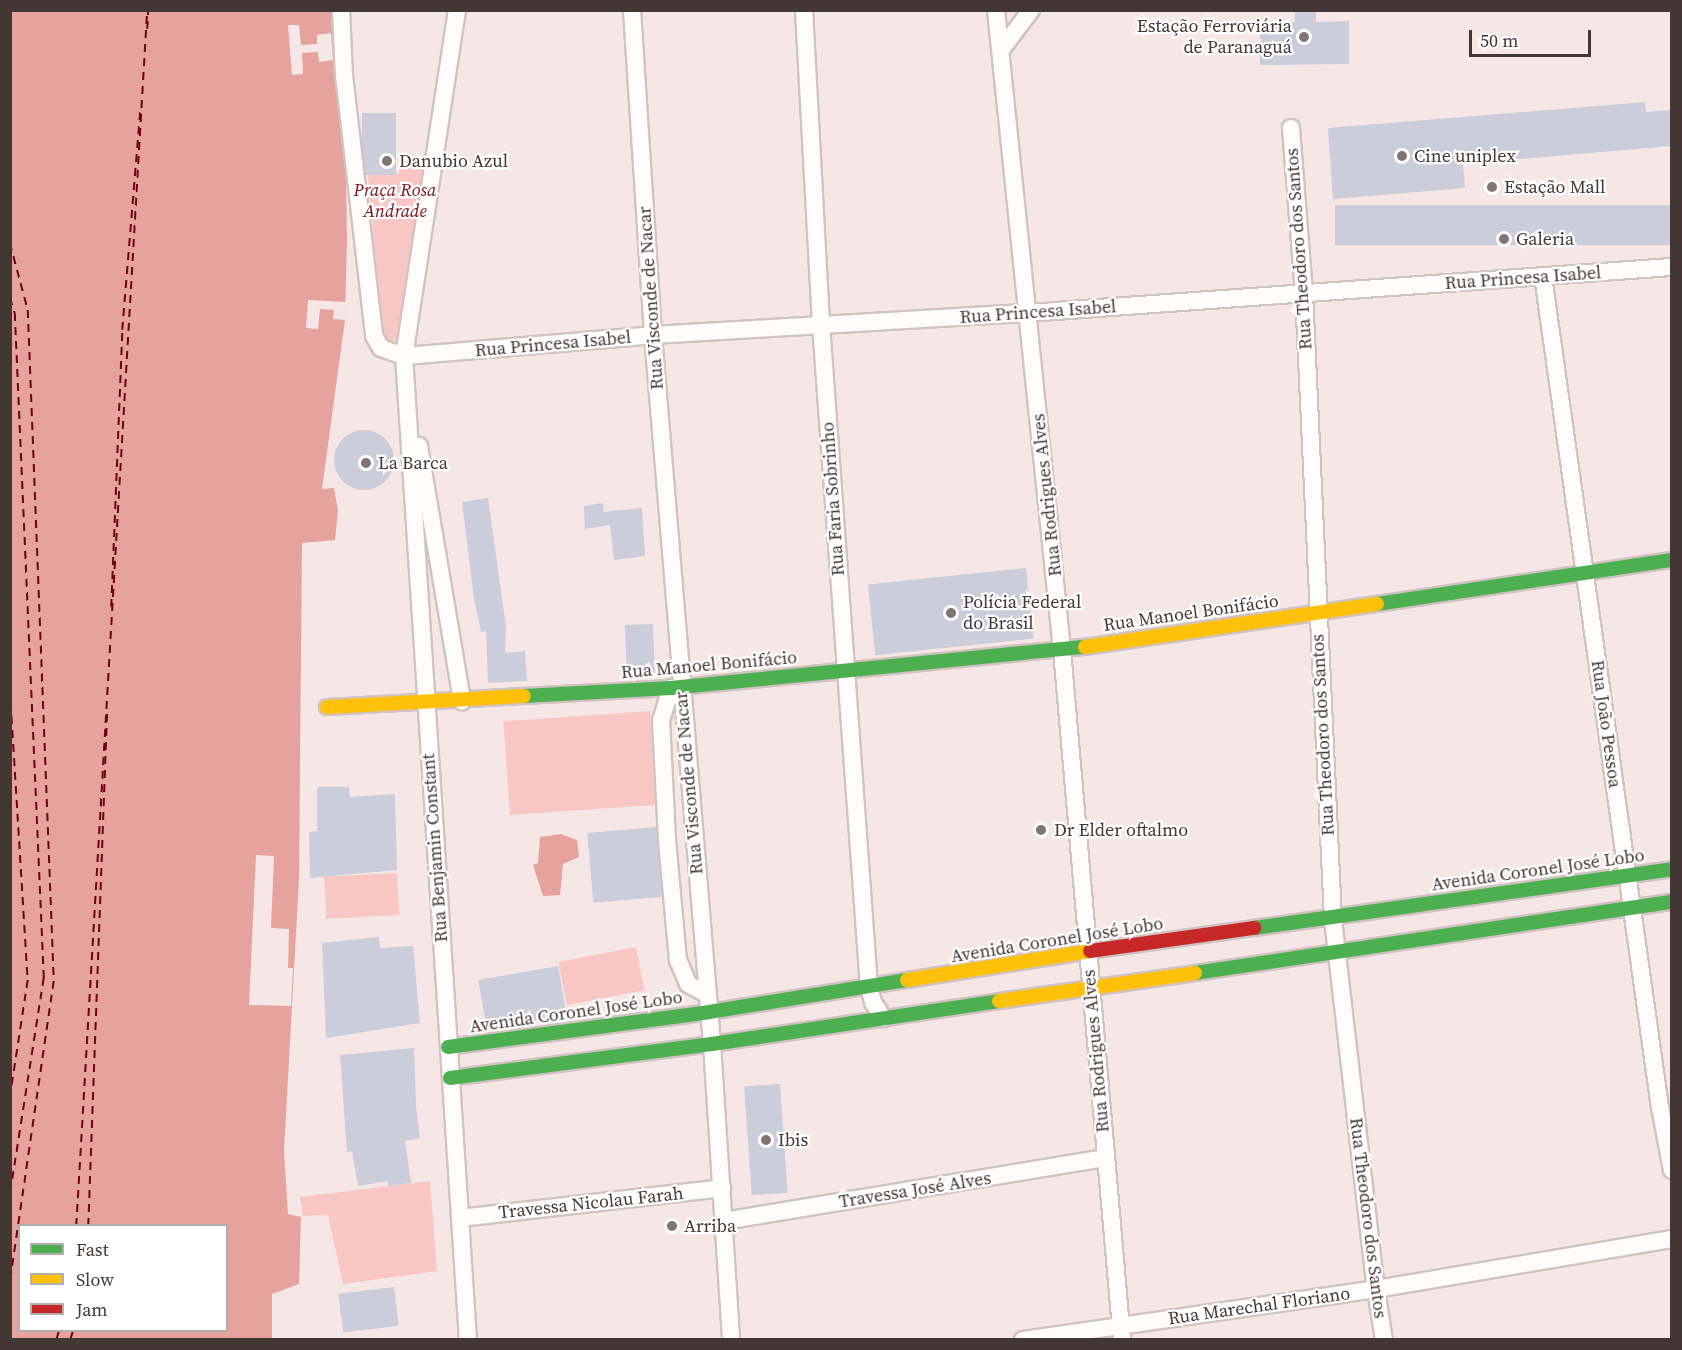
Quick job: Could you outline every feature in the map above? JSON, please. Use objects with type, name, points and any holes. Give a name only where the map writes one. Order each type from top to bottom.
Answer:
[{"type":"street","points":[[341,10],[341,32],[374,336],[386,351],[404,356]]},
{"type":"street","points":[[457,10],[404,356],[462,701]]},
{"type":"street","name":"Rua Visconde de Nacar","points":[[632,10],[676,687],[712,1044],[732,1340]]},
{"type":"street","name":"Rua Faria Sobrinho","points":[[804,10],[821,324],[869,987],[873,1002],[883,1018]]},
{"type":"street","name":"Rua Rodrigues Alves","points":[[996,10],[1062,650],[1121,1333]]},
{"type":"street","points":[[1001,50],[1031,10]]},
{"type":"street","name":"Rua Theodoro dos Santos","points":[[1291,128],[1304,293],[1333,919],[1376,1289],[1384,1340]]},
{"type":"street","name":"Rua Princesa Isabel","points":[[404,356],[653,335],[1029,313],[1671,267]]},
{"type":"street","name":"Rua João Pessoa","points":[[1543,276],[1632,907],[1666,1106],[1671,1170]]},
{"type":"street","name":"Rua Benjamin Constant","points":[[404,356],[468,1340]]},
{"type":"street","name":"Rua Manoel Bonifácio","points":[[327,707],[676,687],[1062,650],[1671,560]]},
{"type":"street","points":[[676,687],[661,720],[667,840],[678,960],[688,984],[707,994]]},
{"type":"street","name":"Avenida Coronel José Lobo","points":[[448,1047],[709,1012],[1087,951],[1333,919],[1671,869]]},
{"type":"street","points":[[450,1078],[712,1044],[1090,987],[1336,954],[1671,902]]},
{"type":"street","name":"Travessa José Alves","points":[[724,1221],[1106,1158]]},
{"type":"street","name":"Travessa Nicolau Farah","points":[[460,1218],[722,1188]]},
{"type":"street","name":"Rua Marechal Floriano","points":[[1023,1340],[1121,1333],[1671,1239]]},
{"type":"green space","name":"Praça Rosa Andrade","points":[[399,159],[427,163],[401,330],[396,340],[390,342],[381,335],[368,175],[399,174]]},
{"type":"green space","points":[[650,711],[657,805],[510,815],[503,721]]},
{"type":"green space","points":[[397,873],[399,915],[326,919],[324,877]]},
{"type":"green space","points":[[636,947],[644,990],[567,1005],[558,962]]},
{"type":"green space","points":[[430,1181],[437,1271],[343,1284],[328,1215],[303,1216],[300,1197]]},
{"type":"shaded area","points":[[10,11],[331,11],[346,179],[347,239],[345,320],[322,489],[334,488],[338,511],[335,540],[302,543],[299,879],[284,1151],[288,1214],[301,1217],[299,1284],[272,1294],[272,1339],[11,1339]]},
{"type":"shaded area","points":[[561,834],[577,840],[579,857],[563,864],[560,895],[543,896],[533,865],[538,863],[540,837]]},
{"type":"pier","points":[[288,25],[299,25],[301,45],[317,44],[317,35],[331,33],[333,60],[319,62],[318,52],[302,53],[303,74],[292,75]]},
{"type":"pier","points":[[308,300],[346,302],[345,320],[333,319],[334,310],[320,309],[318,329],[306,328]]},
{"type":"pier","points":[[256,855],[274,856],[271,928],[289,929],[288,968],[293,968],[291,1006],[249,1005]]},
{"type":"building","name":"Estação Ferroviária de Paranaguá","points":[[1295,10],[1316,10],[1316,22],[1349,21],[1349,64],[1260,65],[1260,23],[1295,22]]},
{"type":"building","points":[[1645,102],[1646,112],[1671,110],[1671,146],[1463,164],[1465,188],[1333,199],[1328,128]]},
{"type":"building","points":[[362,113],[396,113],[396,175],[362,175]]},
{"type":"building","name":"Galeria","points":[[1335,205],[1671,205],[1671,245],[1335,245]]},
{"type":"building","points":[[364,430],[385,439],[394,460],[385,481],[364,490],[343,481],[334,460],[343,439]]},
{"type":"building","points":[[488,498],[506,627],[505,653],[525,651],[527,681],[488,683],[486,631],[481,632],[474,599],[462,502]]},
{"type":"building","points":[[603,503],[604,512],[642,508],[645,556],[614,560],[610,525],[585,529],[584,506]]},
{"type":"building","name":"Polícia Federal do Brasil","points":[[1026,568],[1033,639],[875,655],[868,585]]},
{"type":"building","points":[[653,624],[655,675],[627,676],[625,625]]},
{"type":"building","points":[[317,787],[349,787],[350,797],[395,794],[397,870],[310,878],[309,832],[317,831]]},
{"type":"building","points":[[656,827],[662,897],[593,903],[587,833]]},
{"type":"building","points":[[379,937],[380,948],[413,946],[420,1023],[326,1038],[322,943]]},
{"type":"building","points":[[558,966],[567,1015],[487,1029],[478,980]]},
{"type":"building","points":[[414,1048],[416,1106],[420,1138],[405,1141],[411,1183],[388,1186],[388,1181],[358,1186],[352,1151],[347,1152],[340,1055]]},
{"type":"building","name":"Ibis","points":[[780,1084],[788,1193],[752,1195],[744,1087]]},
{"type":"building","points":[[394,1287],[399,1326],[343,1333],[338,1294]]},
{"type":"ferry route","points":[[76,1224],[147,10]]},
{"type":"ferry route","points":[[147,29],[148,10]]},
{"type":"ferry route","points":[[111,607],[122,330],[140,109]]},
{"type":"ferry route","points":[[10,243],[28,310],[54,981],[19,1224]]},
{"type":"ferry route","points":[[10,298],[15,313],[44,978],[10,1194]]},
{"type":"ferry route","points":[[10,688],[28,980],[10,1098]]},
{"type":"ferry route","points":[[88,1224],[107,708]]},
{"type":"ferry route","points":[[10,1283],[18,1228]]},
{"type":"ferry route","points":[[56,1340],[58,1332]]},
{"type":"ferry route","points":[[70,1340],[72,1332]]},
{"type":"traffic: fast","points":[[1377,604],[1672,560]]},
{"type":"traffic: fast","points":[[524,696],[671,688],[1085,647]]},
{"type":"traffic: fast","points":[[1254,928],[1672,869]]},
{"type":"traffic: fast","points":[[1195,973],[1672,902]]},
{"type":"traffic: fast","points":[[448,1047],[709,1012],[907,980]]},
{"type":"traffic: fast","points":[[450,1078],[712,1044],[999,1001]]},
{"type":"traffic: slow","points":[[1085,647],[1377,604]]},
{"type":"traffic: slow","points":[[327,707],[524,696]]},
{"type":"traffic: slow","points":[[907,980],[1090,951]]},
{"type":"traffic: slow","points":[[999,1001],[1195,973]]},
{"type":"traffic: jam","points":[[1090,951],[1254,928]]},
{"type":"place","name":"Estação Ferroviária de Paranaguá","points":[[1304,37]]},
{"type":"place","name":"Cine uniplex","points":[[1402,156]]},
{"type":"place","name":"Danubio Azul","points":[[387,161]]},
{"type":"place","name":"Estação Mall","points":[[1492,187]]},
{"type":"place","name":"Galeria","points":[[1504,239]]},
{"type":"place","name":"La Barca","points":[[366,463]]},
{"type":"place","name":"Polícia Federal do Brasil","points":[[951,613]]},
{"type":"place","name":"Dr Elder oftalmo","points":[[1041,830]]},
{"type":"place","name":"Ibis","points":[[766,1140]]},
{"type":"place","name":"Arriba","points":[[672,1226]]}]
